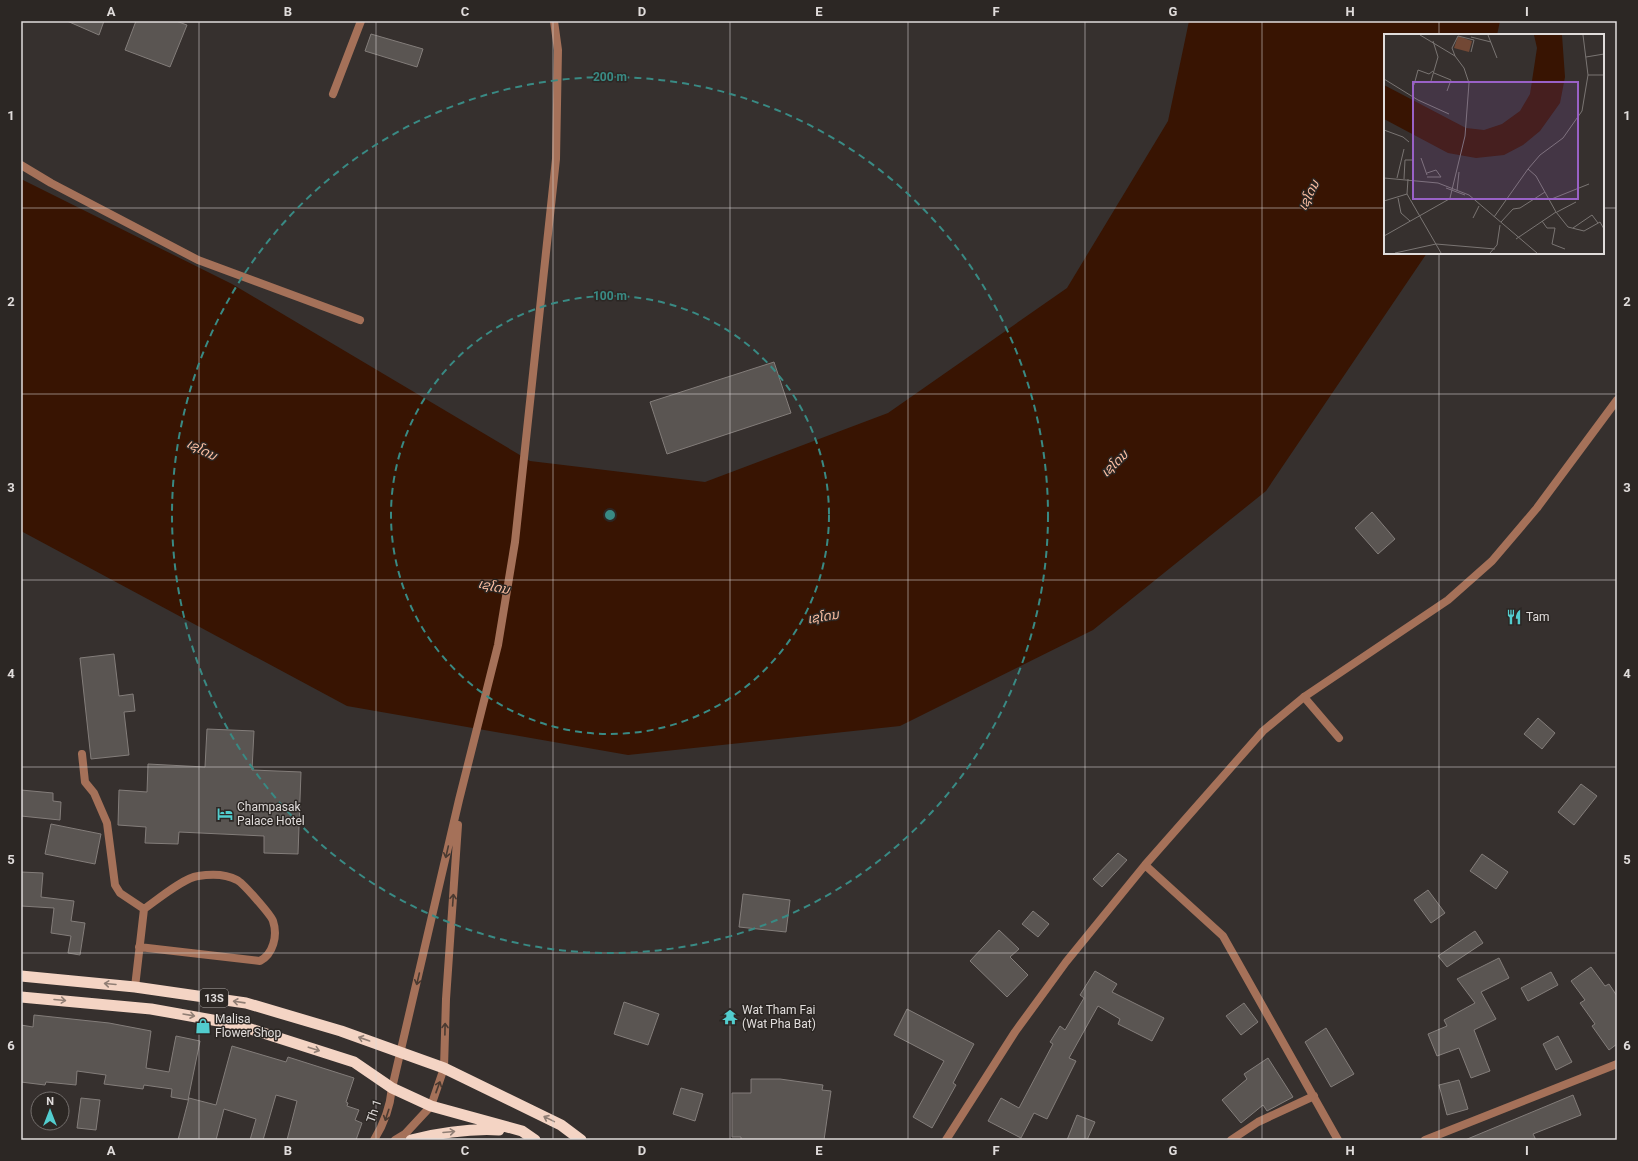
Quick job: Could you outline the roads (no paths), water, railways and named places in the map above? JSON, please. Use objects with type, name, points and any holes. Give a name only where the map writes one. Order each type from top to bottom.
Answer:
[{"type":"highway","name":"13S","points":[[21,976],[135,987],[246,1003],[401,1051],[444,1068],[561,1125],[581,1140]]},
{"type":"highway","name":"13S","points":[[21,996],[151,1008],[235,1024],[354,1062],[392,1088],[431,1106],[522,1132],[535,1140]]},
{"type":"highway","points":[[410,1140],[440,1132],[481,1129],[522,1132]]},
{"type":"street","points":[[333,94],[361,21]]},
{"type":"street","points":[[395,1140],[405,1134],[431,1106],[444,1068],[446,999],[459,800],[498,645],[515,542],[549,227],[556,158],[558,94],[558,50],[554,21]]},
{"type":"street","points":[[21,165],[51,183],[198,260],[360,320]]},
{"type":"street","points":[[946,1140],[1015,1032],[1052,981],[1145,865],[1263,731],[1304,697],[1448,600],[1492,561],[1537,508],[1617,400]]},
{"type":"street","points":[[1304,697],[1339,738]]},
{"type":"street","points":[[82,754],[85,782],[94,793],[107,823],[115,884],[120,892],[144,909]]},
{"type":"street","name":"Th 1","points":[[374,1140],[383,1125],[391,1102],[392,1088],[459,800]]},
{"type":"street","points":[[1145,865],[1223,936],[1303,1075],[1338,1140]]},
{"type":"street","points":[[139,947],[260,961],[270,953],[274,942],[273,921],[245,886],[230,877],[197,876],[144,909]]},
{"type":"street","points":[[135,987],[144,909]]},
{"type":"street","points":[[1425,1140],[1617,1064]]},
{"type":"street","points":[[1231,1140],[1258,1122],[1314,1096]]},
{"type":"water","name":"ເຊໂດນ","points":[[1189,21],[1500,21],[1497,34],[1384,34],[1384,254],[1426,254],[1266,491],[1093,630],[900,726],[628,755],[347,706],[21,531],[21,179],[232,284],[530,461],[705,482],[888,413],[1067,288],[1168,121]]},
{"type":"place","name":"Tam","points":[[1514,617]]},
{"type":"place","name":"Champasak Palace Hotel","points":[[225,814]]},
{"type":"place","name":"Wat Tham Fai (Wat Pha Bat)","points":[[730,1017]]},
{"type":"place","name":"Malisa Flower Shop","points":[[203,1026]]}]
